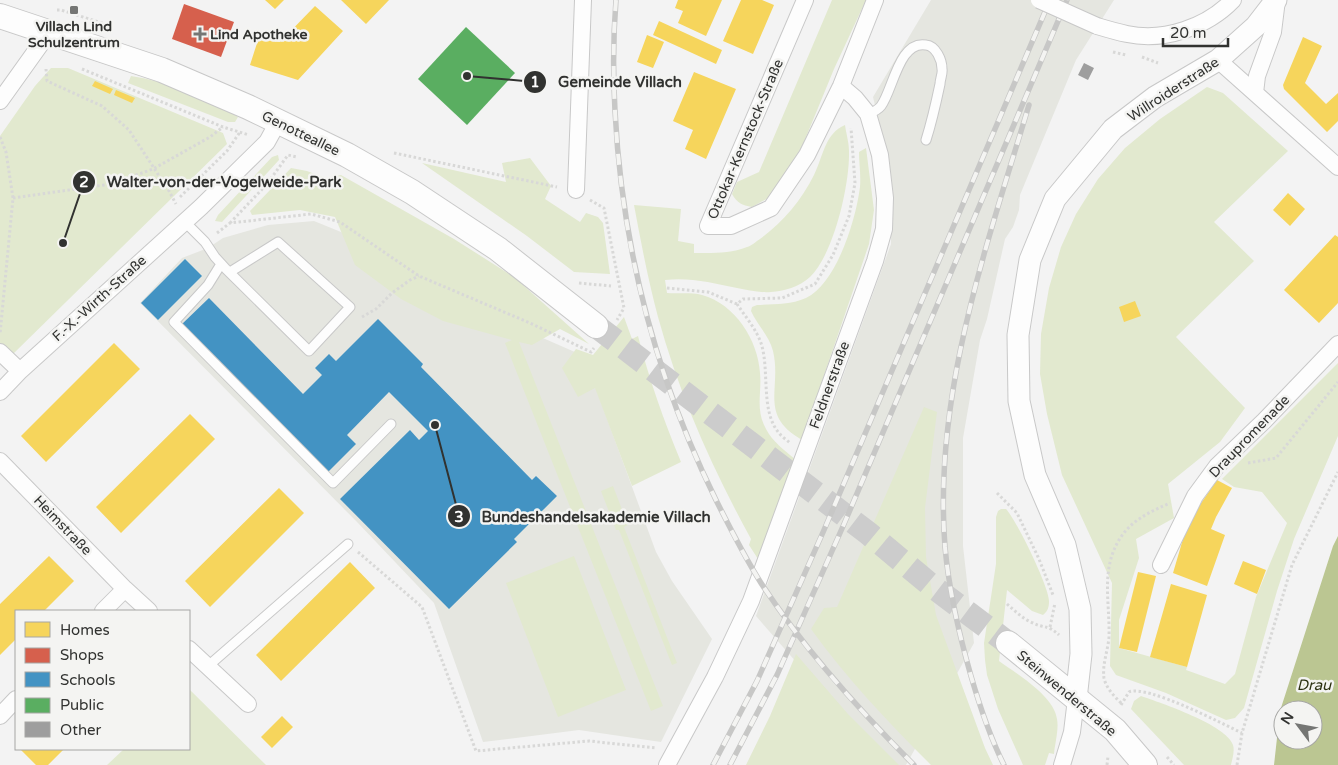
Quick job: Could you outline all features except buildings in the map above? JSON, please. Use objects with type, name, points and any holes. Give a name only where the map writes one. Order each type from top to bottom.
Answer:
[{"type":"main road","name":"Genotteallee","points":[[0,16],[50,31],[162,70],[248,107],[348,155],[412,192],[498,249],[603,331]]},
{"type":"main road","name":"Steinwenderstraße","points":[[1008,644],[1115,730],[1145,765]]},
{"type":"street","points":[[576,190],[583,0]]},
{"type":"street","name":"Ottokar-Kernstock-Straße","points":[[806,0],[708,226],[731,226],[771,208],[807,155],[841,86]]},
{"type":"street","points":[[841,86],[876,0]]},
{"type":"street","points":[[1039,0],[1097,26],[1129,35],[1161,36],[1198,26],[1225,8],[1232,0]]},
{"type":"street","points":[[1255,93],[1257,76],[1273,32],[1277,0]]},
{"type":"street","name":"Willroiderstraße","points":[[1076,698],[1081,654],[1080,609],[1066,544],[1035,475],[1019,401],[1018,335],[1030,260],[1055,200],[1113,129],[1154,98],[1218,60],[1256,26],[1277,0]]},
{"type":"street","points":[[0,101],[50,31]]},
{"type":"street","points":[[1218,60],[1338,167]]},
{"type":"street","name":"Feldnerstraße","points":[[667,765],[674,749],[715,677],[751,601],[875,260],[884,229],[885,198],[880,155],[868,114],[855,98],[841,86]]},
{"type":"street","name":"F.-X.-Wirth-Straße","points":[[0,392],[20,371],[201,207],[267,142],[278,122]]},
{"type":"street","name":"Draupromenade","points":[[1160,565],[1195,496],[1217,466],[1338,344]]},
{"type":"street","points":[[0,352],[20,371]]},
{"type":"street","name":"Heimstraße","points":[[0,461],[148,610]]},
{"type":"street","points":[[104,610],[125,589]]},
{"type":"street","points":[[190,650],[248,704]]},
{"type":"street","points":[[1062,765],[1072,732],[1076,698]]},
{"type":"street","points":[[0,716],[15,700]]},
{"type":"lane","points":[[868,114],[880,108],[902,59],[912,48],[924,44],[931,46],[938,55],[942,68],[932,123],[926,140]]},
{"type":"lane","points":[[184,221],[205,242],[221,264],[309,351],[350,307],[278,242],[230,272]]},
{"type":"lane","points":[[221,264],[208,285],[174,322],[333,483],[391,424]]},
{"type":"lane","points":[[207,667],[348,544]]},
{"type":"path","points":[[1144,57],[1158,62]]},
{"type":"path","points":[[46,66],[47,81],[102,106],[129,130],[169,191],[184,221]]},
{"type":"path","points":[[76,67],[223,127],[240,132]]},
{"type":"path","points":[[737,304],[744,299],[782,298],[815,284],[833,256],[848,216],[855,183],[851,125]]},
{"type":"path","points":[[13,198],[111,184],[153,168],[210,137],[223,127]]},
{"type":"path","points":[[0,137],[6,152],[13,198],[0,335]]},
{"type":"path","points":[[230,223],[311,214],[340,222],[419,276],[530,323],[591,352],[603,331],[624,308],[604,208],[576,190],[394,153]]},
{"type":"path","points":[[205,242],[230,223],[266,184],[288,155],[300,158]]},
{"type":"path","points":[[355,324],[362,317],[376,309],[392,293],[419,276]]},
{"type":"path","points":[[667,288],[708,292],[737,304],[761,343],[766,372],[767,401],[771,419],[778,432],[794,447]]},
{"type":"path","points":[[1229,455],[1248,463],[1276,458],[1338,382]]},
{"type":"path","points":[[1238,765],[1242,733],[1292,566],[1338,472]]},
{"type":"path","points":[[997,493],[1017,513],[1039,559],[1055,602],[1050,627],[1035,624],[1025,619],[1007,604]]},
{"type":"path","points":[[1195,496],[1175,500],[1143,516],[1126,529],[1114,548],[1108,568],[1109,637],[1104,676],[1110,691],[1121,704],[1129,692],[1138,690],[1182,705],[1242,733]]},
{"type":"path","points":[[348,544],[422,606],[476,751],[589,741],[674,749]]},
{"type":"path","points":[[1107,765],[1108,753]]},
{"type":"shaded area","points":[[832,0],[866,0],[834,69],[804,142],[788,172],[770,197],[752,207],[738,202],[732,194],[737,182],[759,172]]},
{"type":"shaded area","points":[[931,0],[1114,0],[1076,60],[1020,195],[1019,210],[1013,227],[1005,239],[987,319],[980,340],[963,438],[963,546],[974,643],[906,765],[893,765],[804,671],[756,616],[891,244],[891,174],[873,97]]},
{"type":"shaded area","points":[[51,68],[68,68],[223,133],[227,144],[13,354],[0,343],[0,136],[35,86]]},
{"type":"shaded area","points":[[131,76],[187,91],[226,109],[238,117],[235,122],[228,122],[128,83]]},
{"type":"shaded area","points":[[1207,87],[1223,93],[1288,151],[1214,222],[1254,261],[1176,337],[1245,408],[1220,442],[1168,484],[1174,518],[1136,539],[1139,558],[1119,620],[1119,648],[1187,667],[1186,670],[1225,684],[1235,674],[1256,597],[1287,523],[1262,492],[1234,487],[1222,479],[1338,363],[1338,436],[1294,539],[1277,591],[1244,708],[1235,718],[1226,720],[1166,693],[1116,675],[1110,666],[1112,583],[1062,475],[1047,414],[1040,374],[1041,334],[1049,288],[1061,247],[1076,214],[1098,179],[1125,148],[1160,119]]},
{"type":"shaded area","points":[[845,125],[849,144],[849,165],[839,218],[826,252],[819,266],[810,277],[791,288],[767,292],[758,292],[710,282],[665,280],[667,293],[698,294],[714,300],[725,306],[743,325],[755,348],[758,361],[760,408],[763,422],[772,438],[795,459],[758,559],[749,545],[751,539],[710,458],[686,402],[666,346],[654,303],[634,205],[681,209],[678,241],[694,244],[694,253],[728,252],[749,246],[760,239],[791,210],[809,185],[825,146],[833,134]]},
{"type":"shaded area","points":[[866,148],[874,210],[869,244],[802,440],[788,431],[780,421],[776,411],[773,351],[769,340],[751,311],[752,307],[757,305],[788,303],[806,298],[827,279],[843,249],[854,216],[860,187],[859,152]]},
{"type":"shaded area","points":[[278,155],[279,160],[222,222],[215,221],[218,215],[272,157]]},
{"type":"shaded area","points":[[530,158],[551,186],[545,199],[580,222],[586,213],[598,217],[603,223],[610,274],[574,272],[527,236],[422,163],[506,182],[502,163]]},
{"type":"shaded area","points":[[291,168],[307,171],[325,178],[341,175],[454,239],[514,277],[589,344],[560,329],[532,345],[519,342],[663,706],[651,711],[505,343],[512,340],[443,321],[401,299],[355,265],[335,217],[300,210],[252,215],[250,211]]},
{"type":"shaded area","points":[[314,221],[341,232],[410,280],[584,356],[656,552],[672,581],[712,639],[661,742],[579,730],[483,742],[434,603],[358,523],[140,303],[182,258],[208,248],[223,238],[268,225]]},
{"type":"shaded area","points":[[624,317],[632,339],[638,336],[657,400],[681,462],[632,486],[595,388],[578,397],[562,368],[576,349],[593,355]]},
{"type":"shaded area","points":[[924,407],[937,412],[925,508],[926,557],[936,615],[993,765],[931,765],[838,665],[811,629],[824,608],[837,607]]},
{"type":"shaded area","points":[[613,486],[628,525],[624,527],[677,663],[672,665],[619,530],[616,530],[601,491]]},
{"type":"shaded area","points":[[1001,509],[1006,509],[1011,516],[1038,569],[1048,594],[1048,609],[1043,615],[1032,611],[1007,590],[999,661],[1034,686],[1054,710],[1058,727],[1054,754],[1049,753],[1045,765],[1023,765],[998,709],[987,675],[984,643],[996,564],[996,517]]},
{"type":"shaded area","points":[[574,556],[626,690],[558,717],[506,583]]},
{"type":"shaded area","points":[[796,654],[848,714],[899,765],[746,765],[770,716]]},
{"type":"shaded area","points":[[190,690],[266,765],[107,765],[123,750],[190,750]]},
{"type":"shaded area","points":[[1141,696],[1192,716],[1219,730],[1228,737],[1233,745],[1234,753],[1231,765],[1184,765],[1131,709],[1134,701]]},
{"type":"water","name":"Drau","points":[[1338,536],[1338,765],[1274,765],[1276,750],[1323,750],[1323,700],[1284,700],[1333,546]]},
{"type":"tunnel","points":[[596,326],[868,533],[932,586],[1008,643]]},
{"type":"railway","points":[[616,0],[614,97],[625,213],[645,311],[675,406],[716,500],[761,583],[795,631],[833,678],[914,765]]},
{"type":"railway","points":[[713,765],[757,681],[824,530],[1050,0]]},
{"type":"railway","points":[[730,765],[777,675],[844,524],[1067,0]]},
{"type":"railway","points":[[1004,765],[978,699],[955,612],[945,547],[943,490],[947,434],[955,378],[966,323],[980,268],[1029,105]]},
{"type":"place","name":"Villach Lind Schulzentrum","points":[[74,10]]},
{"type":"place","name":"Lind Apotheke","points":[[200,34]]},
{"type":"place","name":"Gemeinde Villach","points":[[467,76]]},
{"type":"place","name":"Walter-von-der-Vogelweide-Park","points":[[63,243]]},
{"type":"place","name":"Bundeshandelsakademie Villach","points":[[435,425]]}]
